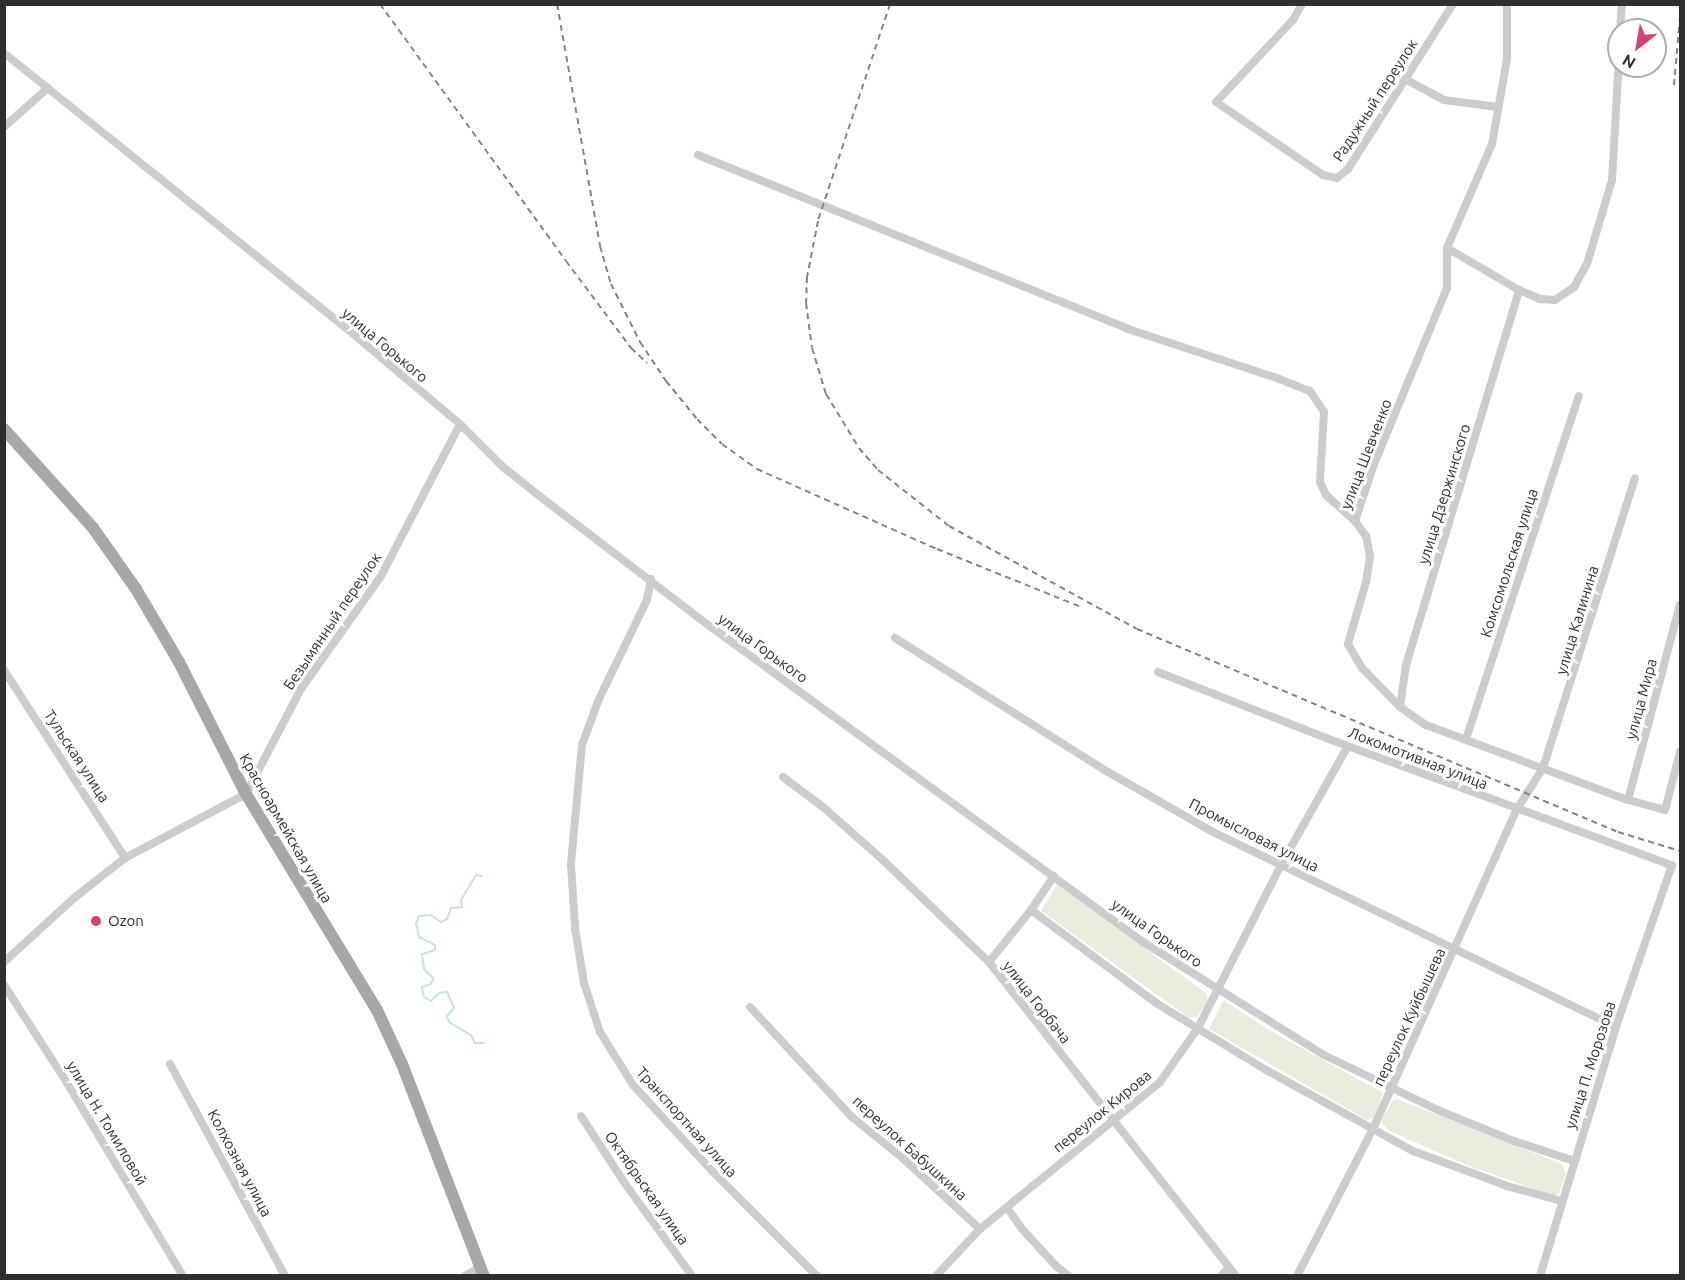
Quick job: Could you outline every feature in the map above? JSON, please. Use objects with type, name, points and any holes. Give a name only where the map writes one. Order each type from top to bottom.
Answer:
[{"type":"main road","name":"Красноармейская улица","points":[[4,429],[93,528],[136,589],[179,662],[246,794],[377,1010],[402,1064],[482,1271]]},
{"type":"street","name":"Радужный переулок","points":[[1302,4],[1293,20],[1216,102],[1323,175],[1337,178],[1348,169],[1453,4]]},
{"type":"street","points":[[1507,4],[1507,59],[1491,144],[1448,248],[1519,290],[1540,299],[1555,300],[1574,287],[1587,264],[1612,180],[1618,78]]},
{"type":"street","name":"улица Горького","points":[[4,53],[346,328],[460,424],[503,467],[707,624],[1143,942],[1324,1055],[1390,1088],[1488,1131],[1574,1161]]},
{"type":"street","points":[[1405,79],[1444,100],[1498,107]]},
{"type":"street","points":[[4,127],[48,88]]},
{"type":"street","points":[[698,156],[1128,329],[1276,378],[1310,392],[1324,412],[1320,482],[1326,495],[1355,521]]},
{"type":"street","name":"улица Шевченко","points":[[1448,248],[1447,288],[1374,464],[1355,521],[1366,536],[1371,557],[1348,644],[1362,668],[1400,707],[1426,725],[1628,800],[1665,810],[1680,752]]},
{"type":"street","name":"улица Дзержинского","points":[[1400,707],[1406,665],[1519,290]]},
{"type":"street","name":"Комсомольская улица","points":[[1466,739],[1579,396]]},
{"type":"street","name":"Безымянный переулок","points":[[246,794],[300,689],[381,576],[460,424]]},
{"type":"street","name":"улица Калинина","points":[[1543,768],[1635,478]]},
{"type":"street","name":"Транспортная улица","points":[[651,579],[646,600],[599,699],[582,745],[571,836],[571,864],[575,928],[584,983],[600,1032],[633,1085],[719,1178],[817,1275]]},
{"type":"street","name":"улица Мира","points":[[1628,800],[1680,605]]},
{"type":"street","name":"Промысловая улица","points":[[896,638],[1108,772],[1215,833],[1282,863],[1393,921],[1455,948],[1616,1027]]},
{"type":"street","name":"Тульская улица","points":[[4,670],[126,858]]},
{"type":"street","name":"Локомотивная улица","points":[[1158,672],[1348,746],[1672,865]]},
{"type":"street","name":"переулок Кирова","points":[[936,1275],[980,1229],[1160,1082],[1198,1028],[1282,863],[1348,746]]},
{"type":"street","name":"переулок Куйбышева","points":[[1297,1275],[1373,1129],[1518,809],[1543,768]]},
{"type":"street","name":"улица Горбача","points":[[783,777],[824,807],[989,962],[1236,1275]]},
{"type":"street","points":[[4,962],[74,898],[126,858],[246,794]]},
{"type":"street","name":"улица П. Морозова","points":[[1540,1275],[1616,1027],[1672,865]]},
{"type":"street","points":[[989,962],[1031,910],[1054,876]]},
{"type":"street","points":[[1031,910],[1156,1003],[1413,1151],[1507,1186],[1561,1201]]},
{"type":"street","name":"улица Н. Томиловой","points":[[4,986],[64,1078],[183,1275]]},
{"type":"street","name":"переулок Бабушкина","points":[[750,1007],[852,1118],[906,1161],[980,1229]]},
{"type":"street","name":"Колхозная улица","points":[[170,1064],[285,1275]]},
{"type":"street","name":"Октябрьская улица","points":[[581,1116],[626,1185],[692,1275]]},
{"type":"street","points":[[1007,1208],[1022,1229],[1056,1266],[1069,1275]]},
{"type":"street","points":[[1221,1275],[1229,1267]]},
{"type":"street","points":[[465,1275],[482,1271]]},
{"type":"shaded area","points":[[1057,884],[1207,994],[1208,1002],[1197,1017],[1189,1018],[1041,911]]},
{"type":"shaded area","points":[[1224,1000],[1269,1030],[1383,1093],[1374,1118],[1367,1120],[1209,1029]]},
{"type":"shaded area","points":[[1397,1099],[1562,1164],[1566,1173],[1559,1193],[1554,1196],[1469,1166],[1388,1130],[1381,1122],[1392,1101]]},
{"type":"waterway","points":[[482,876],[476,875],[461,900],[462,907],[451,908],[447,919],[441,922],[431,915],[419,916],[416,923],[419,937],[435,945],[435,950],[422,954],[424,969],[433,978],[431,984],[422,987],[424,997],[431,1001],[439,993],[447,992],[454,1008],[447,1016],[449,1022],[471,1035],[475,1043],[484,1043]]},
{"type":"railway","points":[[380,4],[566,261],[631,348],[647,363]]},
{"type":"railway","points":[[557,4],[600,246],[611,284],[640,342],[666,381],[697,419],[722,444],[757,469],[937,549],[1081,607]]},
{"type":"railway","points":[[890,4],[818,221],[807,277],[806,303],[812,348],[826,394],[859,448],[878,470],[949,526],[1137,629],[1618,832],[1680,851]]},
{"type":"railway","points":[[1674,85],[1680,16]]},
{"type":"place","name":"Ozon","points":[[96,921]]}]
